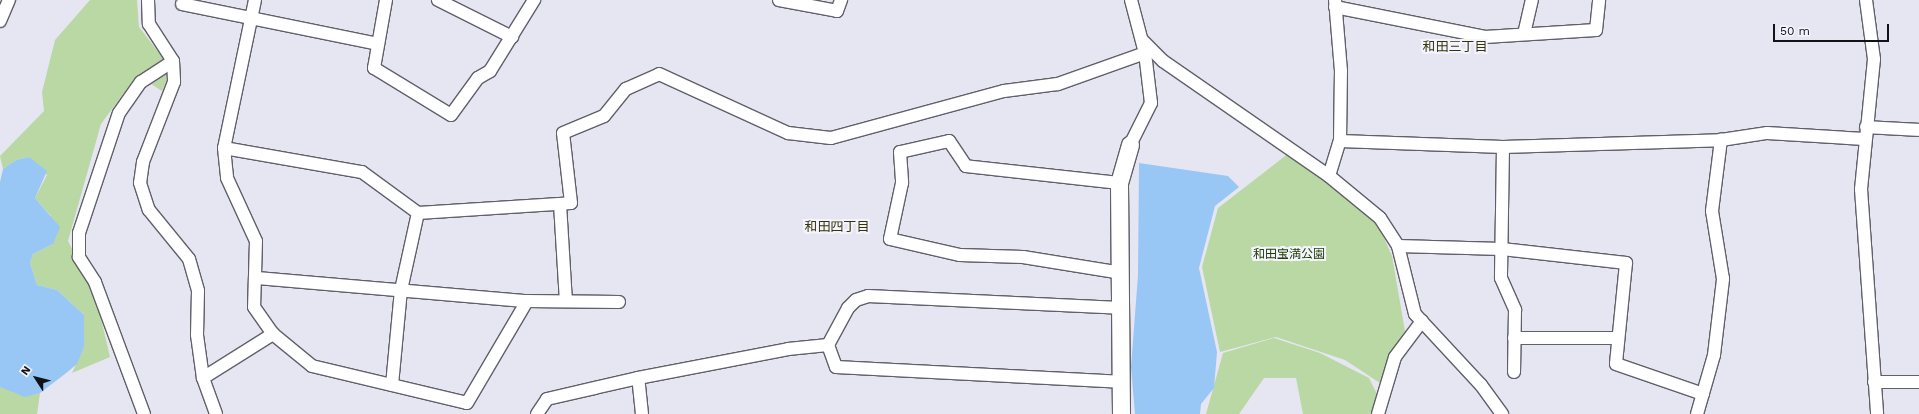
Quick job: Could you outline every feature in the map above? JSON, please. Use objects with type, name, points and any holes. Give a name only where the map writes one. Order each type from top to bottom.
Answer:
[{"type":"street","points":[[0,21],[9,0]]},
{"type":"street","points":[[148,0],[149,24],[173,61],[174,82],[143,162],[140,183],[149,210],[189,259],[198,291],[197,335],[203,378],[216,414]]},
{"type":"street","points":[[255,0],[224,148],[227,178],[256,241],[257,278],[254,307],[273,334],[312,366],[467,403],[527,301]]},
{"type":"street","points":[[386,0],[374,68],[451,115],[478,78],[490,71],[534,0]]},
{"type":"street","points":[[438,0],[512,37]]},
{"type":"street","points":[[779,0],[837,11],[841,0]]},
{"type":"street","points":[[1121,414],[1120,308],[1122,273],[1118,183],[1130,145],[1151,103],[1145,53],[1131,0]]},
{"type":"street","points":[[1524,34],[1532,0]]},
{"type":"street","points":[[1328,176],[1340,141],[1341,71],[1335,3],[1485,36],[1596,30],[1599,0]]},
{"type":"street","points":[[1866,0],[1874,59],[1861,189],[1876,414]]},
{"type":"street","points":[[182,4],[252,17],[378,44]]},
{"type":"street","points":[[1142,40],[1163,61],[1328,176],[1380,218],[1398,246],[1415,314],[1481,386],[1502,414]]},
{"type":"street","points":[[224,148],[362,172],[418,213],[571,203],[563,133],[604,116],[626,89],[659,74],[788,133],[831,138],[1004,91],[1058,84],[1145,53]]},
{"type":"street","points":[[144,414],[95,282],[79,257],[79,233],[119,113],[141,82],[173,61]]},
{"type":"street","points":[[1340,141],[1503,147],[1721,140],[1767,133],[1866,133],[1919,130]]},
{"type":"street","points":[[1697,414],[1714,355],[1723,279],[1712,211],[1721,140]]},
{"type":"street","points":[[1118,183],[966,166],[949,141],[900,152],[902,183],[890,239],[960,255],[1023,257],[1122,273]]},
{"type":"street","points":[[1503,147],[1501,278],[1515,310],[1514,372]]},
{"type":"street","points":[[560,204],[566,301]]},
{"type":"street","points":[[392,385],[401,290],[418,213]]},
{"type":"street","points":[[1398,246],[1502,250],[1626,263],[1616,364],[1703,394]]},
{"type":"street","points":[[257,278],[527,301],[619,302]]},
{"type":"street","points":[[1120,308],[868,296],[856,300],[848,308],[828,345],[836,366],[1120,382]]},
{"type":"street","points":[[1378,414],[1395,357],[1422,321]]},
{"type":"street","points":[[203,378],[273,334]]},
{"type":"street","points":[[1514,338],[1618,338]]},
{"type":"street","points":[[537,414],[547,399],[638,378],[788,349],[828,345]]},
{"type":"street","points":[[638,378],[642,414]]},
{"type":"street","points":[[1874,382],[1919,382]]},
{"type":"green space","points":[[90,0],[137,0],[139,27],[163,58],[167,80],[162,91],[137,75],[101,124],[68,241],[95,293],[110,357],[72,373],[84,347],[84,315],[57,290],[37,285],[30,263],[33,254],[53,244],[51,216],[35,198],[47,175],[29,157],[16,160],[3,169],[0,156],[44,111],[42,92],[55,40]]},
{"type":"green space","name":"和田宝満公園","points":[[1289,153],[1376,220],[1392,256],[1405,331],[1392,354],[1383,385],[1345,360],[1276,337],[1220,352],[1202,267],[1218,208]]},
{"type":"green space","points":[[0,283],[40,393],[37,414],[0,414]]},
{"type":"green space","points":[[1274,338],[1320,353],[1369,378],[1379,398],[1373,414],[1303,414],[1296,378],[1264,378],[1239,414],[1206,414],[1223,353]]},
{"type":"water","points":[[29,157],[47,171],[35,198],[60,227],[53,244],[33,254],[30,263],[37,285],[57,290],[84,315],[84,347],[77,364],[40,393],[25,397],[0,387],[0,182],[3,169],[16,160]]},
{"type":"water","points":[[1139,163],[1228,176],[1239,187],[1215,206],[1199,268],[1217,352],[1214,388],[1201,404],[1200,414],[1135,414],[1131,367],[1138,275]]},
{"type":"district","name":"和田三丁目","points":[[1455,47]]},
{"type":"district","name":"和田四丁目","points":[[837,227]]}]
